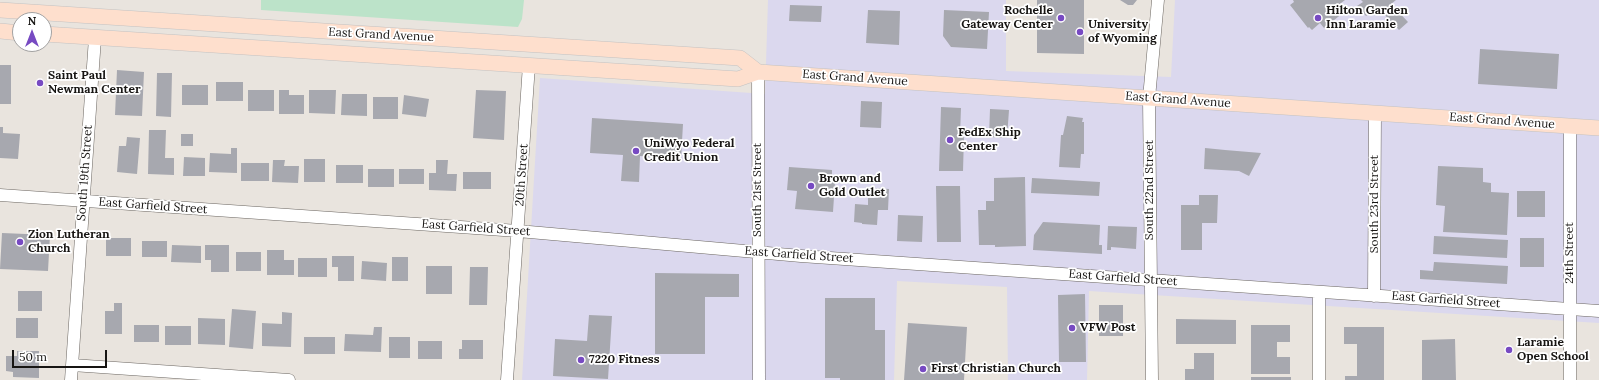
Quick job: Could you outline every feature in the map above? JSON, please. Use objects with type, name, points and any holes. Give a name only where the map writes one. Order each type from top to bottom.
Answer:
[{"type":"main road","name":"East Grand Avenue","points":[[0,10],[740,58],[758,72]]},
{"type":"main road","points":[[0,31],[12,32]]},
{"type":"main road","name":"East Grand Avenue","points":[[52,35],[738,79],[758,72],[1599,128]]},
{"type":"street","name":"South 22nd Street","points":[[1152,380],[1149,98],[1158,0]]},
{"type":"street","name":"South 19th Street","points":[[71,380],[95,38]]},
{"type":"street","name":"20th Street","points":[[507,380],[529,65]]},
{"type":"street","name":"South 21st Street","points":[[758,72],[759,380]]},
{"type":"street","name":"South 23rd Street","points":[[1374,296],[1375,113]]},
{"type":"street","name":"24th Street","points":[[1570,126],[1570,380]]},
{"type":"street","name":"East Garfield Street","points":[[0,195],[518,231],[759,253],[1599,311]]},
{"type":"street","points":[[1319,292],[1319,380]]},
{"type":"street","points":[[72,365],[289,380]]},
{"type":"shaded area","points":[[768,0],[1006,0],[1006,71],[1171,77],[1175,0],[1599,0],[1599,323],[1089,291],[1087,380],[1008,380],[1007,287],[897,281],[894,380],[522,380],[540,78],[765,94]]},
{"type":"green space","points":[[261,0],[524,0],[522,19],[518,27],[261,10]]},
{"type":"building","name":"Rochelle Gateway Center","points":[[1037,0],[1084,0],[1084,54],[1037,53]]},
{"type":"building","points":[[1120,0],[1137,0],[1133,5],[1128,5]]},
{"type":"building","name":"Hilton Garden Inn Laramie","points":[[1293,0],[1345,0],[1337,6],[1343,13],[1324,28],[1320,23],[1312,30],[1309,27],[1308,28],[1290,5],[1294,2]]},
{"type":"building","points":[[1361,0],[1396,0],[1391,4],[1408,22],[1399,30],[1382,12],[1378,15],[1374,10],[1366,16],[1357,6],[1363,2]]},
{"type":"building","points":[[790,5],[822,6],[821,22],[789,21]]},
{"type":"building","points":[[868,10],[900,11],[899,45],[866,43]]},
{"type":"building","points":[[944,10],[989,12],[987,49],[951,47],[943,36]]},
{"type":"building","points":[[1480,49],[1559,54],[1557,89],[1478,84]]},
{"type":"building","points":[[0,65],[11,65],[11,104],[0,104]]},
{"type":"building","points":[[117,70],[144,72],[142,116],[115,115]]},
{"type":"building","points":[[157,73],[172,73],[171,117],[156,116]]},
{"type":"building","points":[[216,82],[243,82],[243,101],[216,101]]},
{"type":"building","points":[[182,85],[208,85],[208,105],[182,105]]},
{"type":"building","points":[[248,90],[274,90],[274,111],[248,111]]},
{"type":"building","points":[[279,90],[289,90],[289,95],[304,95],[304,114],[279,114]]},
{"type":"building","points":[[309,90],[336,90],[335,114],[309,113]]},
{"type":"building","points":[[476,90],[506,91],[504,140],[473,138]]},
{"type":"building","points":[[342,94],[367,94],[367,116],[341,115]]},
{"type":"building","points":[[404,95],[429,99],[426,117],[402,114]]},
{"type":"building","points":[[373,97],[398,97],[398,119],[373,119]]},
{"type":"building","points":[[861,101],[882,102],[881,128],[860,127]]},
{"type":"building","points":[[941,107],[961,108],[960,136],[964,136],[963,171],[939,171]]},
{"type":"building","points":[[990,109],[1009,110],[1007,138],[989,137]]},
{"type":"building","points":[[1067,116],[1083,118],[1082,122],[1084,122],[1084,154],[1081,154],[1080,168],[1059,167],[1061,135],[1063,135]]},
{"type":"building","name":"UniWyo Federal Credit Union","points":[[592,118],[683,124],[681,159],[640,156],[639,182],[621,181],[623,155],[590,153]]},
{"type":"building","points":[[0,127],[3,127],[3,133],[20,134],[18,159],[0,158]]},
{"type":"building","points":[[149,130],[166,130],[165,158],[174,158],[174,175],[148,174]]},
{"type":"building","points":[[181,134],[193,134],[193,146],[181,146]]},
{"type":"building","points":[[127,137],[140,138],[137,174],[117,172],[119,146],[126,146]]},
{"type":"building","points":[[231,148],[237,148],[237,173],[209,172],[210,153],[231,154]]},
{"type":"building","points":[[1205,148],[1261,153],[1249,176],[1239,171],[1204,169]]},
{"type":"building","points":[[184,157],[205,158],[205,176],[183,176]]},
{"type":"building","points":[[304,159],[325,159],[325,182],[304,182]]},
{"type":"building","points":[[273,160],[285,160],[284,166],[299,166],[298,183],[272,182]]},
{"type":"building","points":[[436,160],[448,160],[447,174],[457,174],[456,191],[429,190],[429,173],[436,173]]},
{"type":"building","points":[[241,163],[269,163],[269,181],[241,181]]},
{"type":"building","points":[[336,165],[363,165],[363,183],[336,183]]},
{"type":"building","points":[[1438,166],[1483,168],[1483,182],[1491,183],[1491,192],[1509,193],[1507,235],[1443,232],[1445,206],[1436,205]]},
{"type":"building","name":"Brown and Gold Outlet","points":[[789,167],[832,170],[832,182],[835,182],[833,212],[795,209],[797,191],[787,190]]},
{"type":"building","points":[[368,169],[394,169],[394,187],[368,187]]},
{"type":"building","points":[[399,169],[424,169],[424,184],[399,184]]},
{"type":"building","points":[[463,172],[491,172],[491,189],[463,189]]},
{"type":"building","points":[[1025,177],[1026,246],[995,247],[995,245],[979,245],[978,210],[986,210],[986,201],[994,201],[994,178]]},
{"type":"building","points":[[1032,178],[1100,182],[1099,196],[1031,193]]},
{"type":"building","points":[[936,186],[960,186],[961,242],[937,242]]},
{"type":"building","points":[[876,188],[889,189],[888,210],[878,210],[877,225],[854,222],[855,204],[868,205],[868,198],[876,198]]},
{"type":"building","points":[[1517,191],[1545,191],[1545,217],[1517,217]]},
{"type":"building","points":[[1199,195],[1218,195],[1217,223],[1202,223],[1202,250],[1181,250],[1181,205],[1199,205]]},
{"type":"building","points":[[898,215],[923,216],[922,242],[897,241]]},
{"type":"building","points":[[1043,222],[1100,225],[1099,245],[1102,245],[1102,254],[1033,250],[1034,235]]},
{"type":"building","points":[[1108,226],[1137,227],[1136,249],[1111,247],[1111,250],[1107,250]]},
{"type":"building","points":[[2,233],[50,235],[48,271],[0,269]]},
{"type":"building","points":[[1434,236],[1508,240],[1507,258],[1433,254]]},
{"type":"building","points":[[106,238],[131,238],[131,256],[106,256]]},
{"type":"building","points":[[1520,238],[1544,238],[1544,267],[1520,267]]},
{"type":"building","points":[[142,241],[167,241],[167,257],[142,257]]},
{"type":"building","points":[[172,245],[201,246],[201,263],[171,262]]},
{"type":"building","points":[[205,245],[229,245],[229,272],[211,272],[211,260],[205,260]]},
{"type":"building","points":[[267,250],[284,250],[284,260],[294,260],[294,275],[267,275]]},
{"type":"building","points":[[236,252],[261,252],[261,271],[236,271]]},
{"type":"building","points":[[332,256],[354,256],[354,281],[338,281],[338,267],[332,267]]},
{"type":"building","points":[[392,257],[408,257],[408,281],[392,281]]},
{"type":"building","points":[[298,258],[327,258],[327,277],[298,277]]},
{"type":"building","points":[[362,261],[387,263],[386,281],[361,279]]},
{"type":"building","points":[[1434,262],[1508,266],[1507,284],[1420,279],[1420,270],[1433,271]]},
{"type":"building","points":[[426,266],[452,266],[452,294],[426,294]]},
{"type":"building","points":[[470,267],[488,267],[487,305],[469,305]]},
{"type":"building","points":[[655,273],[739,274],[739,297],[705,297],[705,354],[655,354]]},
{"type":"building","points":[[18,291],[42,291],[42,311],[18,311]]},
{"type":"building","name":"VFW Post","points":[[1085,294],[1086,362],[1059,362],[1058,295]]},
{"type":"building","points":[[825,298],[875,298],[875,330],[885,330],[885,380],[840,380],[840,378],[825,378]]},
{"type":"building","points":[[114,303],[122,303],[122,334],[105,334],[105,311],[114,311]]},
{"type":"building","points":[[1099,305],[1123,305],[1123,336],[1099,336]]},
{"type":"building","points":[[232,309],[256,311],[253,349],[229,347]]},
{"type":"building","points":[[282,312],[292,313],[291,347],[262,346],[262,323],[282,324]]},
{"type":"building","name":"7220 Fitness","points":[[589,315],[612,316],[608,379],[553,376],[555,339],[587,341]]},
{"type":"building","points":[[16,318],[38,318],[38,338],[16,338]]},
{"type":"building","points":[[198,318],[225,319],[225,345],[198,344]]},
{"type":"building","points":[[1176,319],[1236,320],[1236,344],[1176,344]]},
{"type":"building","points":[[908,323],[967,327],[964,380],[904,380]]},
{"type":"building","points":[[134,325],[159,325],[159,342],[134,342]]},
{"type":"building","points":[[1251,325],[1290,325],[1290,342],[1277,342],[1277,357],[1290,357],[1290,374],[1251,374]]},
{"type":"building","points":[[165,326],[191,326],[191,345],[165,345]]},
{"type":"building","points":[[374,327],[382,327],[381,352],[344,351],[345,334],[373,335]]},
{"type":"building","points":[[1344,327],[1384,327],[1384,380],[1345,380],[1345,376],[1357,376],[1357,344],[1344,344]]},
{"type":"building","points":[[304,337],[335,337],[335,354],[304,354]]},
{"type":"building","points":[[389,337],[410,337],[410,358],[389,358]]},
{"type":"building","points":[[1455,339],[1456,380],[1422,380],[1422,340]]},
{"type":"building","points":[[462,340],[483,340],[483,359],[459,359],[459,349],[462,349]]},
{"type":"building","points":[[418,341],[442,341],[442,359],[418,359]]},
{"type":"building","points":[[17,351],[39,351],[39,378],[13,377],[13,372],[6,371],[6,356],[17,356]]},
{"type":"building","points":[[1194,353],[1214,353],[1214,380],[1185,380],[1185,369],[1194,369]]},
{"type":"building","points":[[1251,377],[1291,377],[1291,380],[1251,380]]},
{"type":"place","name":"Rochelle Gateway Center","points":[[1061,18]]},
{"type":"place","name":"Hilton Garden Inn Laramie","points":[[1318,18]]},
{"type":"place","name":"University of Wyoming","points":[[1080,32]]},
{"type":"place","name":"Saint Paul Newman Center","points":[[40,83]]},
{"type":"place","name":"FedEx Ship Center","points":[[950,140]]},
{"type":"place","name":"UniWyo Federal Credit Union","points":[[636,151]]},
{"type":"place","name":"Brown and Gold Outlet","points":[[811,186]]},
{"type":"place","name":"Zion Lutheran Church","points":[[20,242]]},
{"type":"place","name":"VFW Post","points":[[1072,328]]},
{"type":"place","name":"Laramie Open School","points":[[1509,350]]},
{"type":"place","name":"7220 Fitness","points":[[581,360]]},
{"type":"place","name":"First Christian Church","points":[[923,369]]}]
